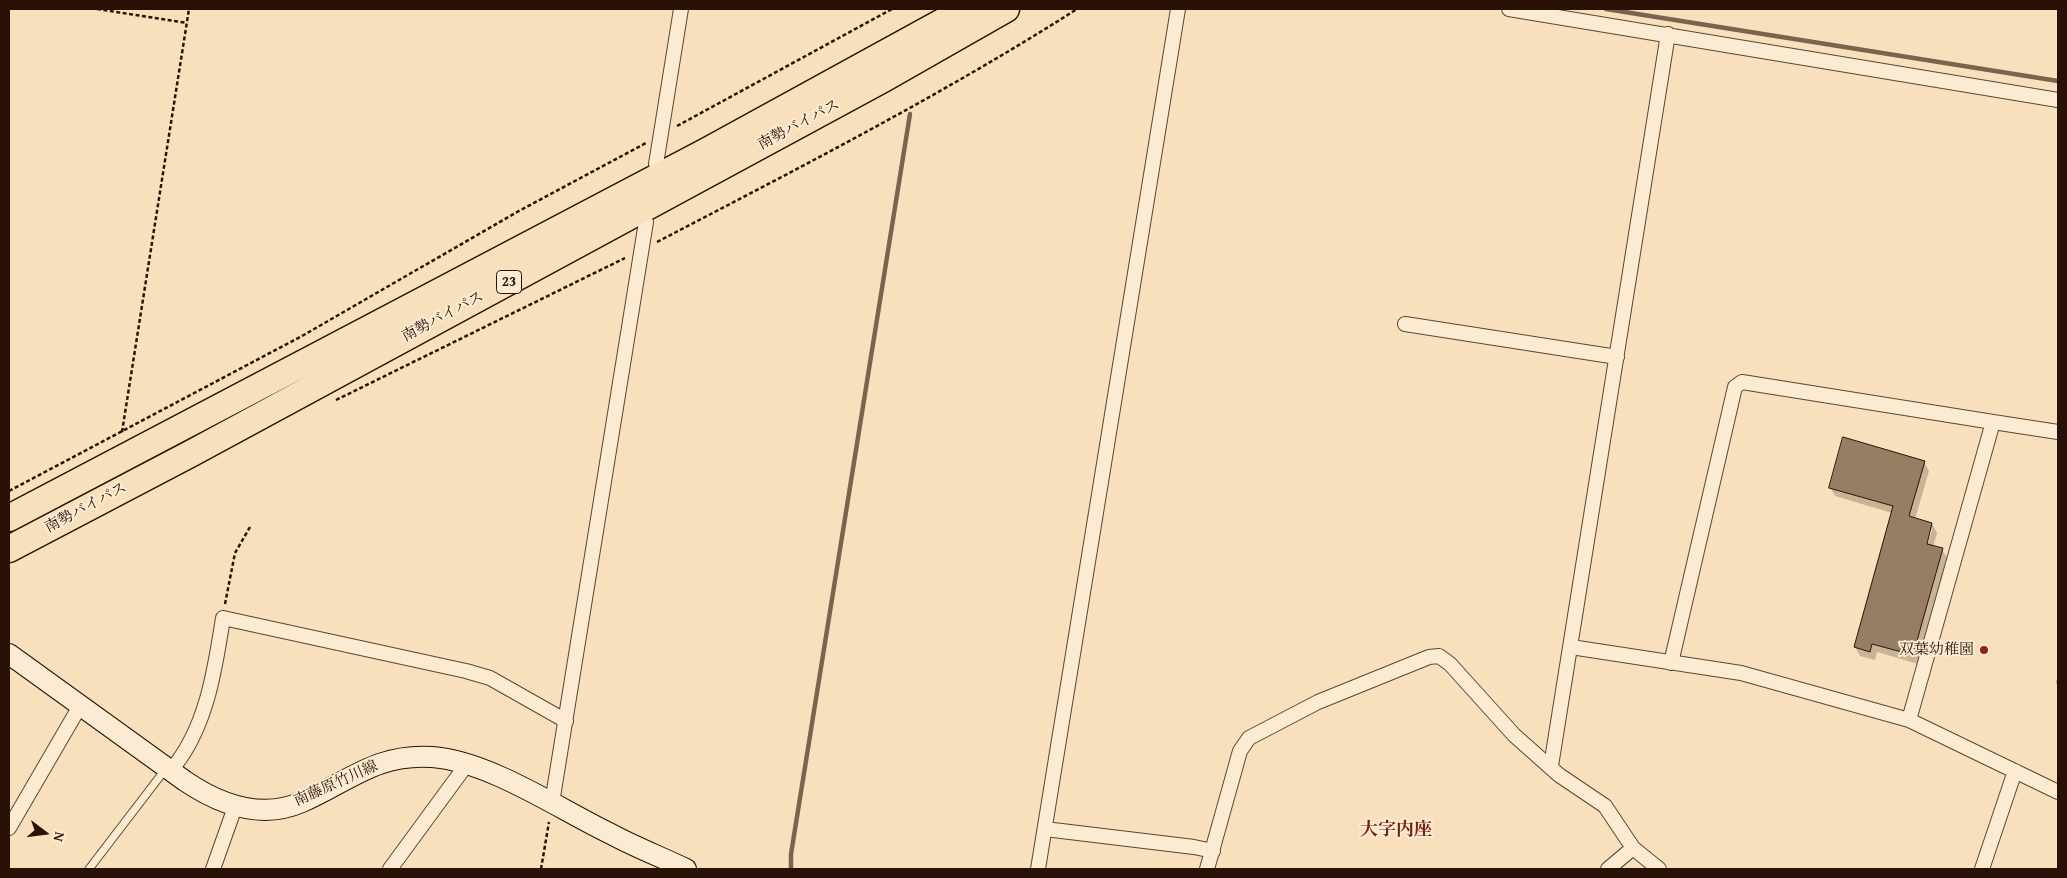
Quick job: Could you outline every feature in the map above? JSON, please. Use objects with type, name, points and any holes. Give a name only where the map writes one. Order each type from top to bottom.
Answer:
[{"type":"highway","name":"南勢バイパス","points":[[9,518],[707,151],[966,9]]},
{"type":"highway","name":"南勢バイパス","points":[[9,549],[201,448],[814,117],[1006,9]]},
{"type":"main road","name":"南藤原竹川線","points":[[9,654],[170,770],[210,797],[235,807],[268,809],[300,803],[374,764],[404,758],[430,757],[467,764],[552,803],[610,834],[686,869]]},
{"type":"street","points":[[656,164],[681,9]]},
{"type":"street","points":[[1038,869],[1178,9]]},
{"type":"street","points":[[1509,9],[2058,100]]},
{"type":"street","points":[[1551,766],[1668,34]]},
{"type":"street","points":[[552,803],[646,222]]},
{"type":"street","points":[[1406,324],[1617,358]]},
{"type":"street","points":[[1671,663],[1735,386],[1742,382],[2058,432]]},
{"type":"street","points":[[1909,720],[1993,422]]},
{"type":"street","points":[[170,770],[184,755],[200,720],[216,663],[223,618],[466,671],[490,678],[566,721]]},
{"type":"street","points":[[1571,647],[1741,673],[1909,720],[2058,792]]},
{"type":"street","points":[[1207,869],[1240,751],[1249,738],[1318,702],[1429,657],[1439,656],[1450,664],[1514,735],[1551,766],[1605,806],[1633,848],[1659,869]]},
{"type":"street","points":[[9,828],[80,706]]},
{"type":"street","points":[[390,869],[467,764]]},
{"type":"street","points":[[1982,869],[2015,772]]},
{"type":"street","points":[[213,869],[235,807]]},
{"type":"street","points":[[1044,829],[1194,847],[1213,851]]},
{"type":"street","points":[[1608,869],[1633,848]]},
{"type":"lane","points":[[89,869],[120,825],[161,775],[170,770]]},
{"type":"path","points":[[97,9],[187,23]]},
{"type":"path","points":[[122,432],[189,9]]},
{"type":"path","points":[[9,491],[302,336],[517,212],[892,9]]},
{"type":"path","points":[[334,402],[641,250],[827,152],[1014,48],[1077,9]]},
{"type":"path","points":[[223,618],[235,553],[250,527]]},
{"type":"path","points":[[2058,680],[2058,686]]},
{"type":"path","points":[[541,869],[552,803]]},
{"type":"building","points":[[1843,437],[1925,461],[1909,516],[1932,523],[1927,544],[1943,548],[1913,655],[1872,644],[1870,652],[1854,647],[1893,506],[1829,488]]},
{"type":"waterway","points":[[1606,9],[2058,81]]},
{"type":"waterway","points":[[791,869],[791,854],[910,114]]},
{"type":"place","name":"双葉幼稚園","points":[[1984,650]]},
{"type":"district","name":"大字内座","points":[[1396,830]]}]
